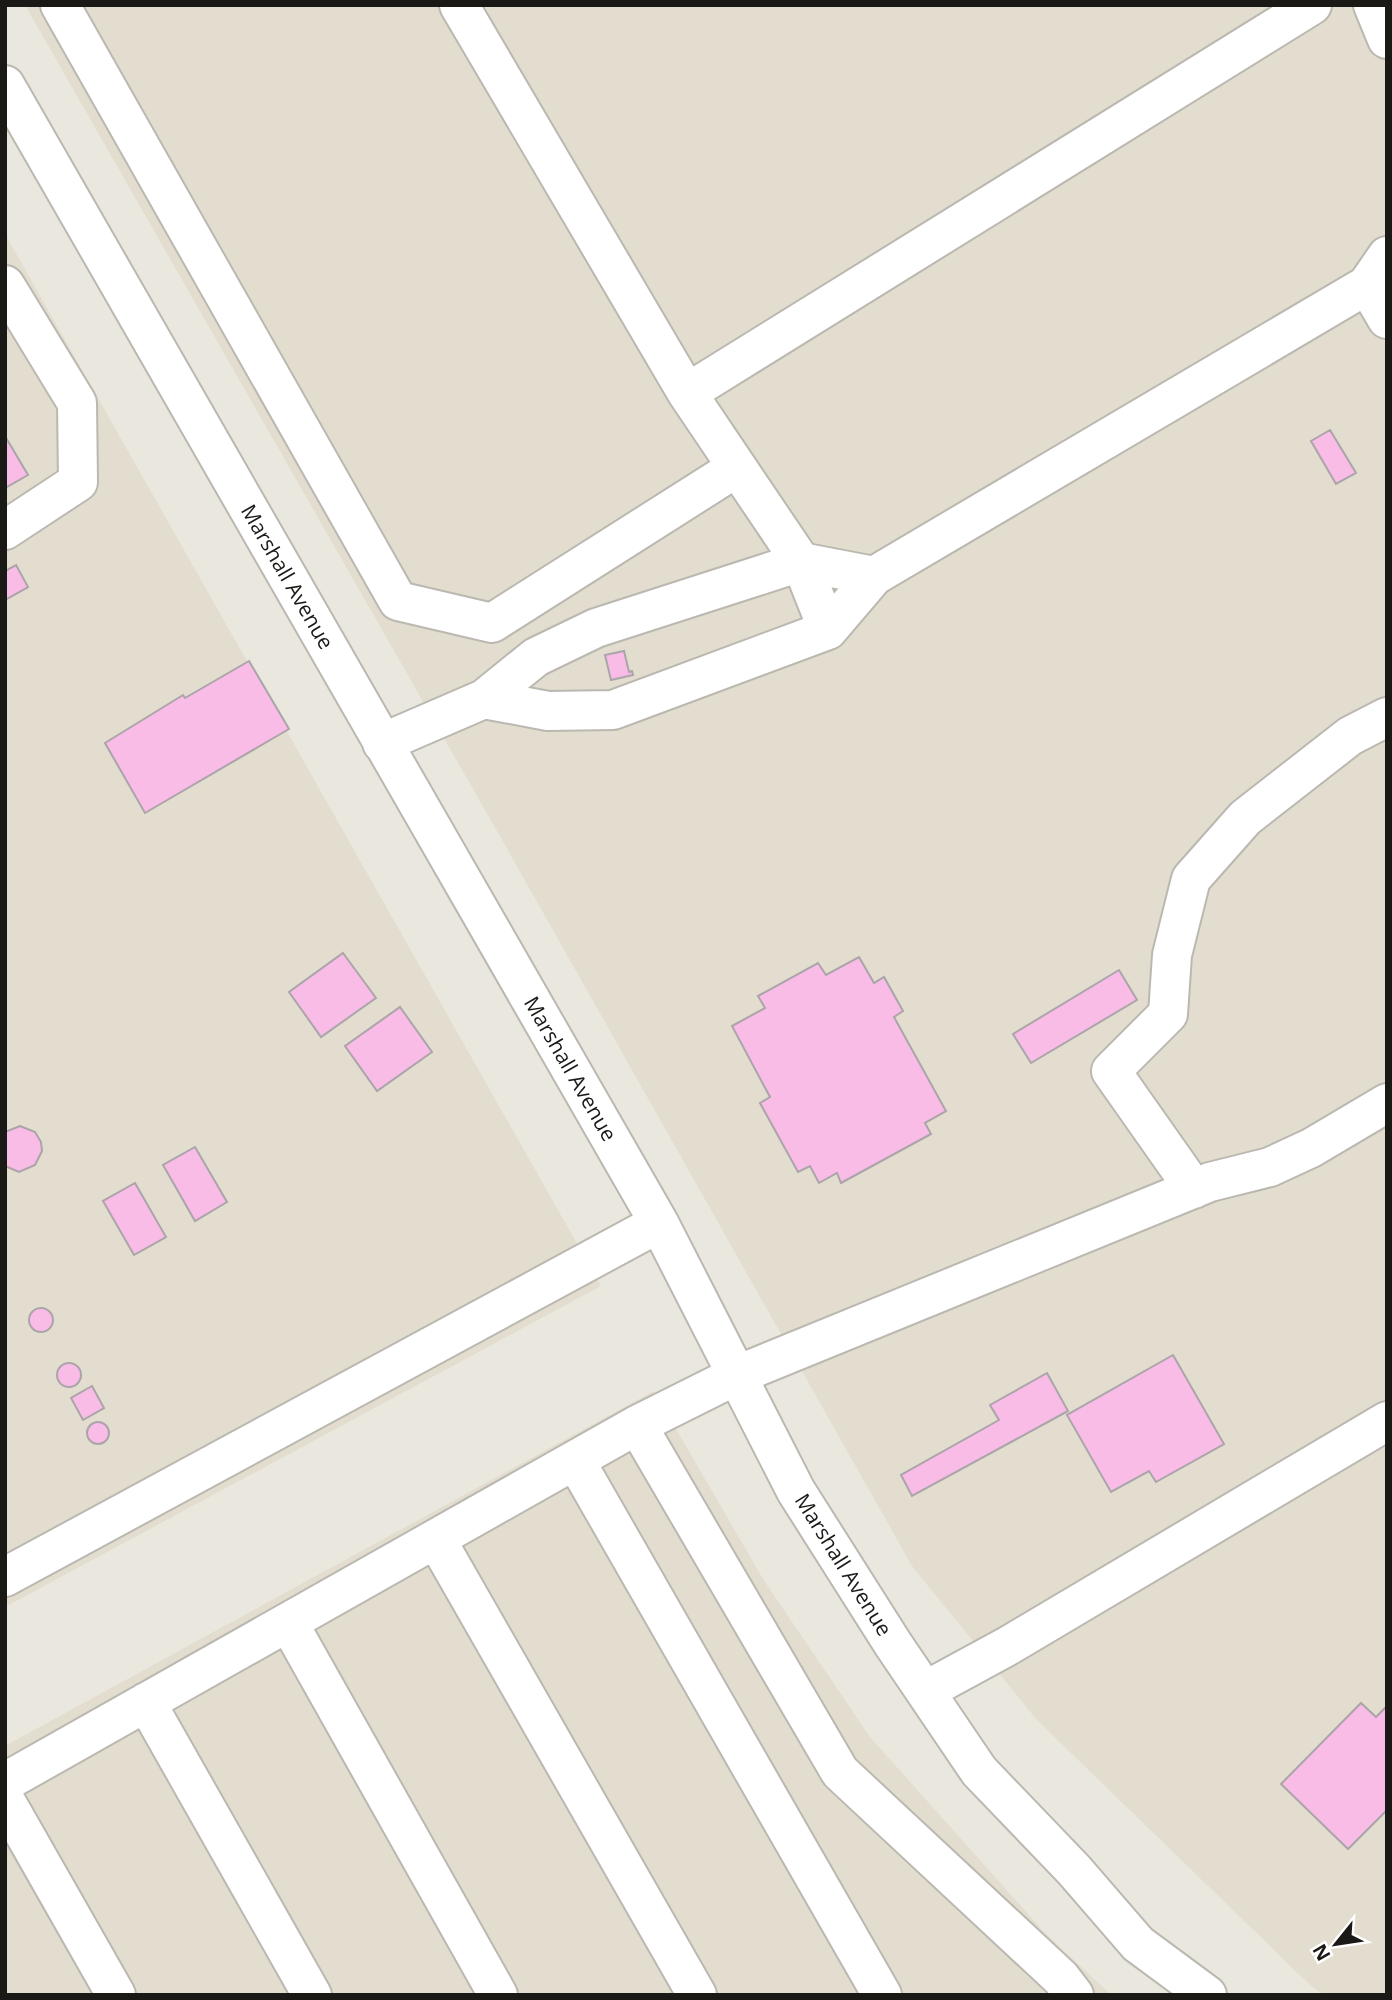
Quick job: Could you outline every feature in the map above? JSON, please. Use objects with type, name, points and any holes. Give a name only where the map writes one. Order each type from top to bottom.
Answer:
[{"type":"street","points":[[60,5],[398,601],[492,623],[736,468]]},
{"type":"street","points":[[459,5],[687,393],[801,562],[828,630]]},
{"type":"street","points":[[687,393],[1312,5]]},
{"type":"street","points":[[1373,5],[1387,38]]},
{"type":"street","name":"Marshall Avenue","points":[[5,85],[659,1223],[796,1491],[979,1771],[1074,1870],[1138,1944],[1207,1995]]},
{"type":"street","points":[[484,699],[548,711],[613,710],[828,630],[874,576],[1377,270],[1387,319]]},
{"type":"street","points":[[5,285],[77,403],[78,482],[5,530]]},
{"type":"street","points":[[383,744],[484,699],[536,657],[596,628],[801,562],[874,576]]},
{"type":"street","points":[[1194,1189],[1111,1072],[1168,1014],[1172,955],[1191,879],[1245,818],[1350,736],[1387,717]]},
{"type":"street","points":[[5,1782],[637,1425],[737,1375],[1210,1182],[1270,1167],[1311,1148],[1387,1103]]},
{"type":"street","points":[[5,1577],[659,1223]]},
{"type":"street","points":[[925,1691],[1006,1647],[1387,1421]]},
{"type":"street","points":[[637,1425],[840,1772],[1061,1978],[1074,1995]]},
{"type":"street","points":[[575,1460],[882,1995]]},
{"type":"street","points":[[436,1539],[697,1995]]},
{"type":"street","points":[[288,1622],[498,1995]]},
{"type":"street","points":[[146,1702],[312,1995]]},
{"type":"street","points":[[5,1800],[116,1995]]},
{"type":"shaded area","points":[[25,5],[1387,5],[1387,1995],[1324,1995],[1310,1985],[1036,1719],[912,1566],[501,838]]},
{"type":"shaded area","points":[[5,234],[601,1286],[5,1607]]},
{"type":"shaded area","points":[[654,1391],[763,1579],[870,1737],[1045,1933],[1111,1995],[5,1995],[5,1746]]},
{"type":"building","points":[[1330,430],[1356,473],[1336,484],[1311,441]]},
{"type":"building","points":[[5,436],[28,475],[5,488]]},
{"type":"building","points":[[16,565],[28,587],[5,600],[5,571]]},
{"type":"building","points":[[624,651],[629,672],[632,671],[633,675],[611,680],[605,655]]},
{"type":"building","points":[[249,661],[289,729],[145,813],[105,743],[183,695],[185,698]]},
{"type":"building","points":[[343,953],[376,998],[321,1037],[289,992]]},
{"type":"building","points":[[859,957],[874,983],[884,977],[903,1011],[894,1017],[946,1111],[925,1123],[931,1134],[841,1183],[837,1173],[819,1183],[810,1166],[798,1172],[760,1103],[770,1097],[732,1026],[765,1008],[758,996],[818,963],[826,975]]},
{"type":"building","points":[[1119,970],[1137,1000],[1031,1063],[1013,1034]]},
{"type":"building","points":[[400,1007],[432,1052],[377,1091],[345,1046]]},
{"type":"building","points":[[20,1126],[35,1132],[41,1142],[42,1151],[35,1165],[19,1172],[5,1166],[5,1132]]},
{"type":"building","points":[[195,1147],[227,1202],[195,1221],[163,1165]]},
{"type":"building","points":[[135,1183],[166,1237],[134,1255],[103,1201]]},
{"type":"building","points":[[41,1308],[49,1312],[53,1320],[49,1328],[41,1332],[33,1328],[29,1320],[33,1312]]},
{"type":"building","points":[[1173,1355],[1224,1444],[1156,1482],[1149,1471],[1111,1492],[1067,1415]]},
{"type":"building","points":[[69,1363],[77,1367],[81,1375],[77,1383],[69,1387],[61,1383],[57,1375],[61,1367]]},
{"type":"building","points":[[1047,1373],[1068,1411],[912,1496],[901,1475],[999,1420],[990,1405]]},
{"type":"building","points":[[92,1386],[104,1408],[83,1420],[71,1398]]},
{"type":"building","points":[[94,1422],[102,1422],[109,1429],[109,1437],[102,1444],[94,1444],[87,1437],[87,1429]]},
{"type":"building","points":[[1361,1703],[1376,1717],[1387,1706],[1387,1810],[1348,1849],[1281,1784]]}]
